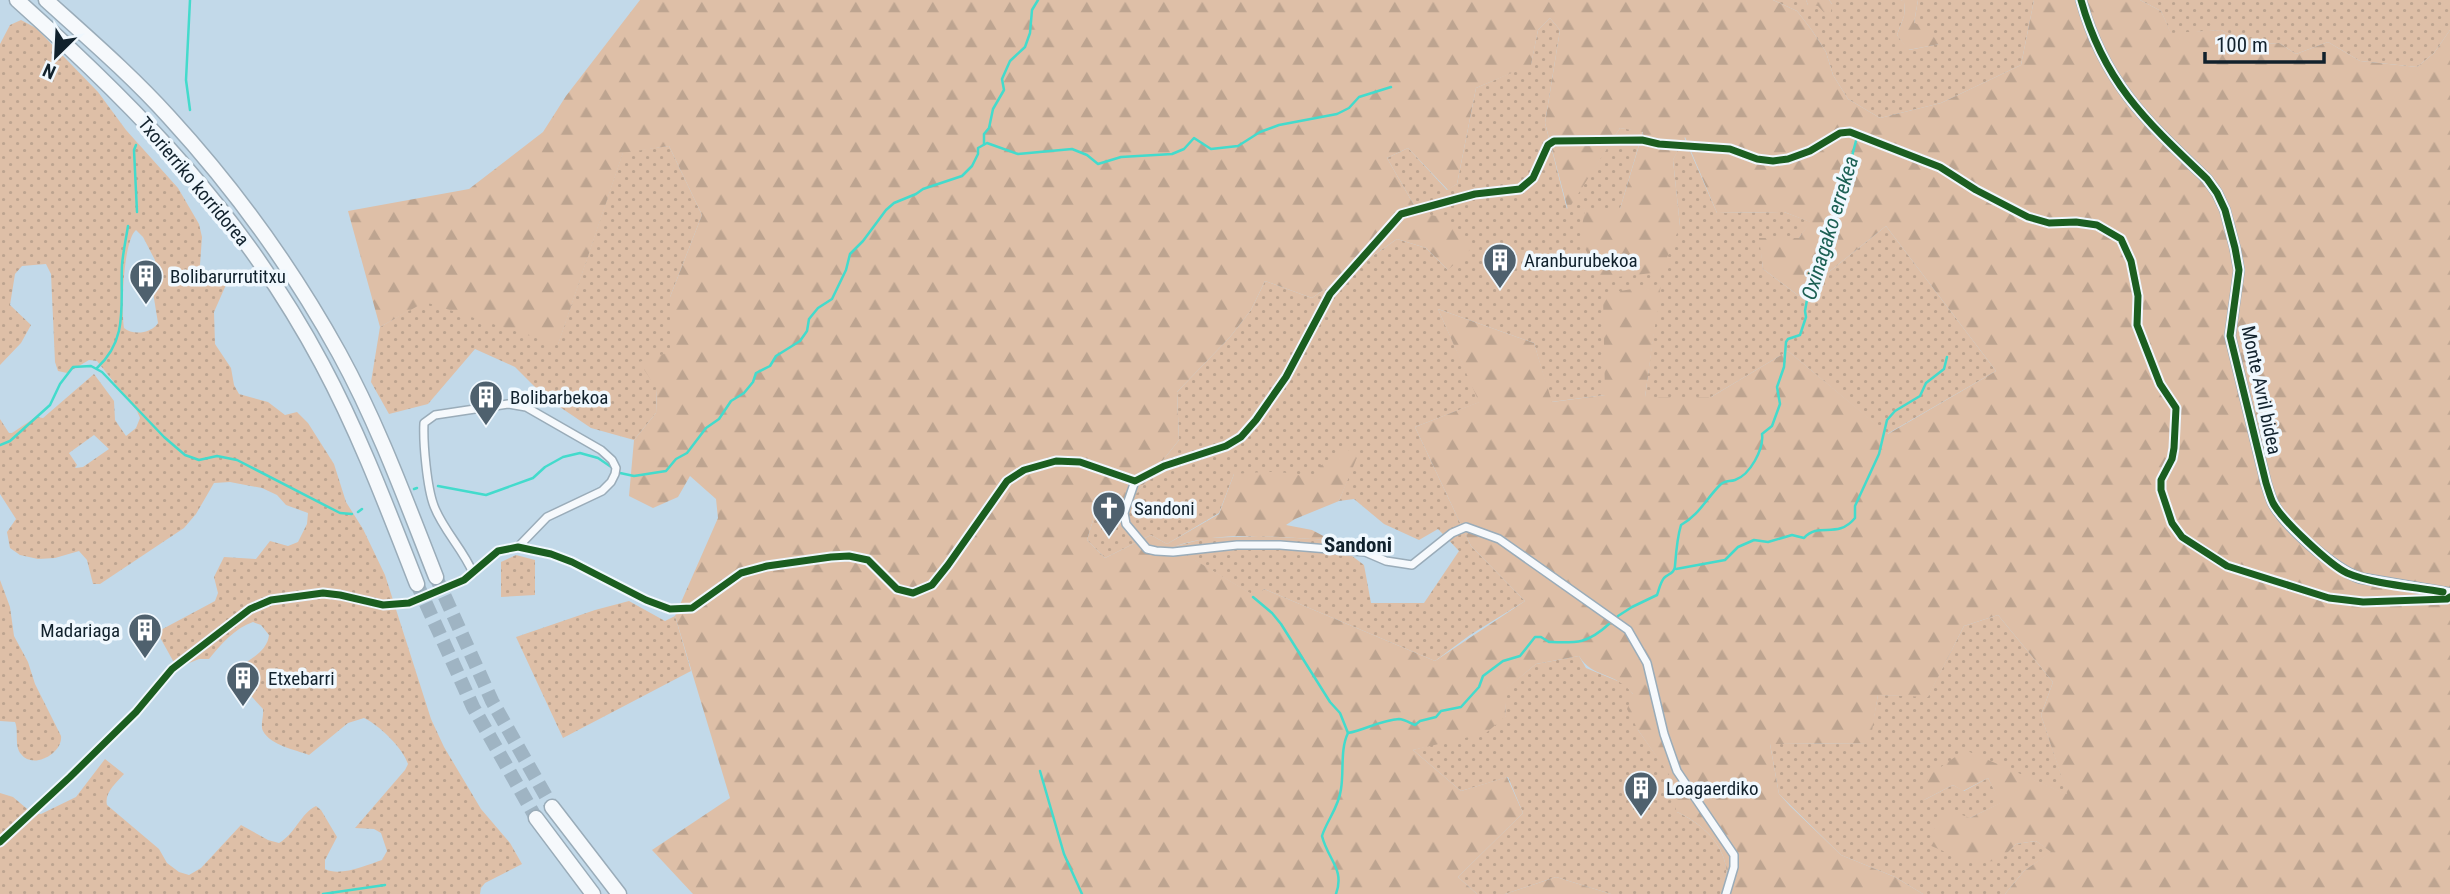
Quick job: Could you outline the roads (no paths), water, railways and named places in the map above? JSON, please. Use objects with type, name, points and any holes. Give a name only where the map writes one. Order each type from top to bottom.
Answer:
[{"type":"highway","name":"Txorierriko korridorea","points":[[17,0],[154,129],[206,190],[263,267],[297,320],[338,396],[370,464],[417,584]]},
{"type":"highway","name":"Txorierriko korridorea","points":[[46,0],[126,73],[168,116],[222,178],[279,256],[314,310],[356,387],[388,456],[436,577]]},
{"type":"highway","points":[[552,807],[619,894]]},
{"type":"highway","points":[[536,818],[593,894]]},
{"type":"street","name":"Monte Avril bidea","points":[[2081,0],[2099,50],[2129,101],[2207,179],[2225,210],[2239,270],[2230,336],[2273,503],[2287,521],[2346,573],[2450,595]]},
{"type":"street","points":[[1726,894],[1734,867],[1734,855],[1677,771],[1664,734],[1647,663],[1628,630],[1499,539],[1466,527],[1452,533],[1412,565],[1386,561],[1364,552],[1280,545],[1156,551],[1147,549],[1126,524],[1124,513],[1135,481],[1164,466],[1226,446],[1241,437],[1286,377],[1330,294],[1401,214],[1475,194],[1520,189],[1533,178],[1548,145],[1554,141],[1642,140],[1659,144],[1730,149],[1757,159],[1773,160],[1788,159],[1810,151],[1840,133],[1850,132],[1940,167],[1976,190],[2028,217],[2049,223],[2076,222],[2097,225],[2121,239],[2131,261],[2138,296],[2137,325],[2160,384],[2176,408],[2172,459],[2161,480],[2161,489],[2172,523],[2182,537],[2227,565],[2329,598],[2363,601],[2447,599],[2450,595]]},
{"type":"street","points":[[473,573],[434,507],[423,437],[424,424],[435,415],[508,404],[526,407],[601,450],[612,460],[616,471],[611,482],[602,491],[547,517],[518,548]]},
{"type":"street","points":[[0,842],[136,712],[172,669],[250,609],[271,600],[323,593],[394,605],[409,603],[446,589],[473,573],[498,551],[518,548],[551,554],[572,562],[646,600],[670,609],[692,608],[741,573],[767,566],[831,557],[849,556],[868,561],[897,589],[913,593],[932,584],[1007,481],[1024,470],[1056,461],[1080,462],[1135,481]]},
{"type":"waterway","points":[[190,0],[186,80],[190,110]]},
{"type":"waterway","points":[[984,144],[984,134],[989,128],[993,109],[1004,90],[1002,79],[1010,61],[1025,47],[1030,33],[1032,10],[1038,0]]},
{"type":"waterway","points":[[438,486],[486,495],[533,478],[545,467],[563,457],[580,453],[598,458],[620,473],[634,476],[666,471],[676,459],[687,453],[706,428],[719,419],[731,401],[744,393],[756,373],[770,366],[776,356],[800,341],[807,331],[809,319],[818,308],[832,299],[846,270],[850,254],[886,210],[894,203],[923,189],[962,176],[972,166],[978,148],[987,143],[1018,154],[1072,149],[1087,155],[1098,164],[1121,157],[1172,154],[1184,149],[1194,138],[1211,149],[1238,146],[1260,132],[1279,125],[1337,114],[1349,108],[1359,97],[1391,87]]},
{"type":"waterway","name":"Oxinagako errekea","points":[[1618,616],[1657,595],[1663,580],[1675,568],[1681,525],[1698,512],[1720,485],[1741,477],[1755,461],[1761,447],[1762,434],[1772,426],[1780,404],[1777,387],[1784,367],[1786,342],[1800,335],[1806,317],[1808,294],[1836,218],[1857,137]]},
{"type":"waterway","points":[[136,145],[137,212]]},
{"type":"waterway","points":[[97,368],[114,345],[121,320],[122,265],[128,226]]},
{"type":"waterway","points":[[1676,569],[1725,560],[1738,547],[1754,540],[1768,542],[1792,535],[1804,538],[1816,531],[1835,530],[1848,524],[1855,518],[1855,506],[1879,454],[1887,420],[1895,411],[1920,396],[1926,383],[1944,369],[1947,357]]},
{"type":"waterway","points":[[0,445],[10,441],[50,405],[60,384],[73,367],[91,366],[102,372],[164,437],[185,455],[199,460],[217,456],[237,460],[340,513],[352,514]]},
{"type":"waterway","points":[[358,512],[362,509]]},
{"type":"waterway","points":[[1253,597],[1281,624],[1330,702],[1340,713],[1348,733]]},
{"type":"waterway","name":"Oxinagako errekea","points":[[1336,894],[1337,871],[1322,836],[1340,796],[1344,746],[1348,733],[1392,720],[1401,719],[1415,725],[1436,717],[1441,711],[1461,707],[1479,687],[1483,676],[1503,661],[1520,656],[1535,637],[1549,642],[1581,641],[1609,624]]},
{"type":"waterway","points":[[1040,771],[1064,854],[1082,894]]},
{"type":"waterway","points":[[323,894],[385,885]]},
{"type":"tunnel","points":[[436,577],[492,701],[552,807]]},
{"type":"tunnel","points":[[417,584],[473,707],[536,818]]},
{"type":"place","name":"Aranburubekoa","points":[[1500,290]]},
{"type":"place","name":"Bolibarurrutitxu","points":[[146,306]]},
{"type":"place","name":"Bolibarbekoa","points":[[486,427]]},
{"type":"place","name":"Sandoni","points":[[1109,538]]},
{"type":"place","name":"Madariaga","points":[[145,660]]},
{"type":"place","name":"Etxebarri","points":[[243,708]]},
{"type":"place","name":"Loagaerdiko","points":[[1641,818]]},
{"type":"district","name":"Sandoni","points":[[1358,545]]}]
